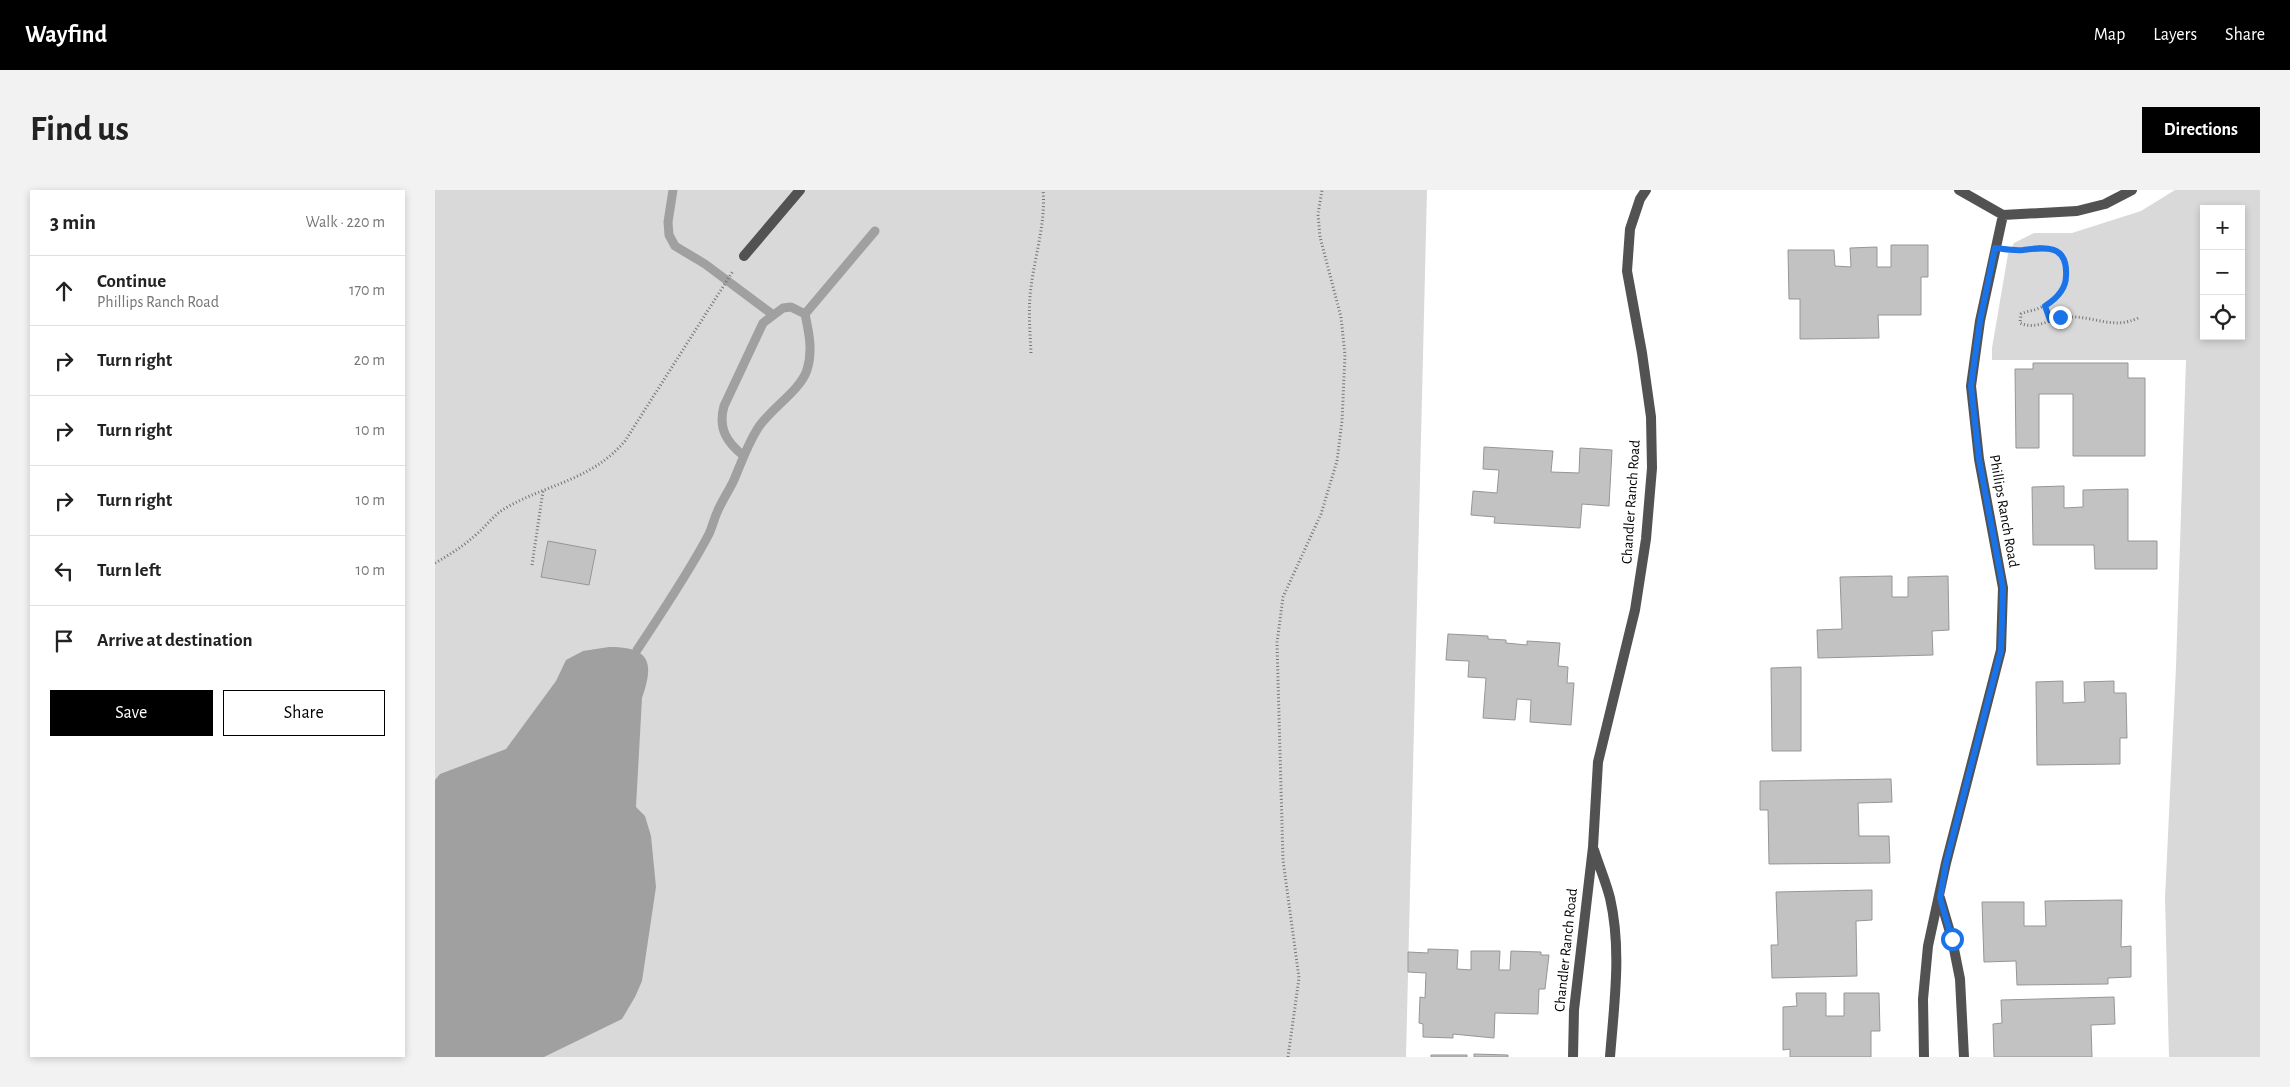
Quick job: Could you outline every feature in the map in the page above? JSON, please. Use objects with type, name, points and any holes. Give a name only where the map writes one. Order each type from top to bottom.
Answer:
[{"type":"street","points":[[744,256],[800,190]]},
{"type":"street","name":"Chandler Ranch Road","points":[[1573,1057],[1576,991],[1593,847],[1598,762],[1635,610],[1646,539],[1652,468],[1651,417],[1642,353],[1627,271],[1630,229],[1640,200],[1646,190]]},
{"type":"street","points":[[1959,190],[2003,215],[2077,211],[2105,204],[2132,190]]},
{"type":"street","name":"Phillips Ranch Road","points":[[1924,1057],[1923,999],[1928,946],[1940,898],[1946,863],[2001,650],[2003,588],[1979,459],[1971,386],[1978,329],[2003,215]]},
{"type":"street","name":"Chandler Ranch Road","points":[[1593,847],[1609,898],[1615,935],[1615,984],[1610,1057]]},
{"type":"street","name":"Phillips Ranch Road","points":[[1940,898],[1952,939],[1960,979],[1964,1057]]},
{"type":"path","points":[[1031,353],[1031,288],[1043,211],[1043,190]]},
{"type":"path","points":[[1288,1057],[1299,978],[1283,860],[1277,643],[1283,597],[1321,514],[1337,461],[1342,421],[1345,355],[1341,317],[1320,237],[1318,214],[1322,190]]},
{"type":"path","points":[[1995,248],[2021,250],[2038,247],[2048,248],[2060,255],[2066,269],[2066,283],[2059,294],[2045,306],[2021,314],[2019,320],[2027,326],[2042,324],[2060,317],[2075,317],[2117,324],[2124,324],[2138,318]]},
{"type":"path","points":[[435,563],[455,552],[502,510],[580,476],[613,455],[625,441],[744,256]]},
{"type":"path","points":[[2045,306],[2050,320]]},
{"type":"path","points":[[532,565],[543,491]]},
{"type":"shaded area","points":[[435,190],[1427,190],[1406,1057],[435,1057]]},
{"type":"shaded area","points":[[2175,190],[2260,190],[2260,1057],[2169,1057],[2165,898],[2176,667],[2186,360],[1992,360],[1992,348],[2008,254],[2014,243],[2034,233],[2072,233],[2141,211]]},
{"type":"shaded area","points":[[609,647],[633,650],[640,653],[648,666],[646,685],[642,698],[636,807],[645,816],[651,836],[656,887],[642,981],[622,1019],[544,1057],[435,1057],[435,780],[440,774],[506,749],[556,681],[566,660],[583,651]]},
{"type":"building","points":[[1891,245],[1928,245],[1928,277],[1921,277],[1921,315],[1878,315],[1879,338],[1800,339],[1800,299],[1789,299],[1788,250],[1834,250],[1835,266],[1851,267],[1850,248],[1877,247],[1877,267],[1891,267]]},
{"type":"building","points":[[2033,363],[2128,363],[2128,378],[2145,378],[2145,456],[2073,456],[2073,394],[2039,394],[2039,448],[2016,448],[2015,369],[2033,369]]},
{"type":"building","points":[[1484,447],[1553,451],[1551,472],[1579,473],[1580,448],[1612,450],[1609,506],[1582,504],[1580,528],[1494,523],[1495,517],[1471,515],[1473,491],[1497,493],[1499,470],[1483,469]]},
{"type":"building","points":[[2064,486],[2064,508],[2083,507],[2083,490],[2128,489],[2128,541],[2157,541],[2157,569],[2095,569],[2094,545],[2033,545],[2032,487]]},
{"type":"building","points":[[548,541],[596,550],[589,585],[541,577]]},
{"type":"building","points":[[1892,576],[1892,597],[1908,597],[1908,577],[1948,576],[1949,630],[1932,631],[1933,655],[1818,658],[1817,630],[1842,629],[1840,577]]},
{"type":"building","points":[[1448,634],[1488,636],[1488,639],[1506,640],[1506,643],[1527,645],[1527,641],[1560,643],[1558,666],[1568,667],[1567,683],[1574,683],[1571,725],[1530,722],[1531,700],[1517,699],[1515,720],[1483,718],[1486,678],[1468,677],[1469,661],[1446,660]]},
{"type":"building","points":[[1801,667],[1801,751],[1772,751],[1771,668]]},
{"type":"building","points":[[2063,681],[2063,703],[2085,702],[2084,682],[2114,681],[2114,693],[2126,693],[2127,738],[2120,738],[2120,764],[2037,765],[2036,682]]},
{"type":"building","points":[[1891,779],[1892,802],[1858,803],[1859,836],[1889,836],[1890,863],[1769,864],[1768,810],[1760,810],[1760,781]]},
{"type":"building","points":[[1872,890],[1872,920],[1856,921],[1857,976],[1772,978],[1771,945],[1778,945],[1776,892]]},
{"type":"building","points":[[2122,900],[2121,947],[2131,946],[2131,977],[2108,978],[2108,984],[2017,985],[2016,961],[1984,962],[1982,902],[2024,902],[2024,926],[2046,926],[2045,901]]},
{"type":"building","points":[[1428,949],[1458,950],[1457,969],[1471,970],[1471,951],[1500,951],[1499,970],[1510,970],[1511,951],[1541,952],[1541,955],[1549,955],[1545,989],[1539,989],[1538,1014],[1495,1013],[1494,1038],[1453,1034],[1453,1038],[1423,1037],[1423,1024],[1419,1023],[1420,997],[1425,998],[1426,973],[1408,972],[1408,952],[1428,953]]},
{"type":"building","points":[[1796,993],[1826,993],[1826,1016],[1844,1016],[1844,993],[1879,993],[1880,1031],[1871,1031],[1871,1057],[1790,1057],[1790,1049],[1783,1050],[1783,1007],[1797,1006]]},
{"type":"building","points":[[2114,997],[2115,1024],[2091,1025],[2092,1057],[1994,1057],[1993,1024],[2002,1023],[2001,1000]]},
{"type":"building","points":[[1474,1054],[1508,1055],[1508,1057],[1474,1057]]},
{"type":"building","points":[[1431,1055],[1467,1055],[1467,1057],[1431,1057]]},
{"type":"waterway","points":[[673,190],[668,222],[669,235],[675,246],[705,264],[772,314]]},
{"type":"waterway","points":[[805,314],[875,231]]},
{"type":"waterway","points":[[637,650],[675,593],[701,549],[718,509],[733,482],[754,434],[770,413],[798,385],[807,370],[810,349],[805,314],[791,307],[783,308],[763,323],[724,406],[722,421],[725,434],[732,445],[744,456]]},
{"type":"route","points":[[1952,939],[1940,898],[1946,863],[2001,650],[2003,588],[1979,459],[1971,386],[1974,354],[1995,248],[2021,250],[2038,247],[2048,248],[2055,250],[2060,255],[2066,269],[2066,283],[2064,289],[2045,306],[2050,320],[2060,317]]}]
